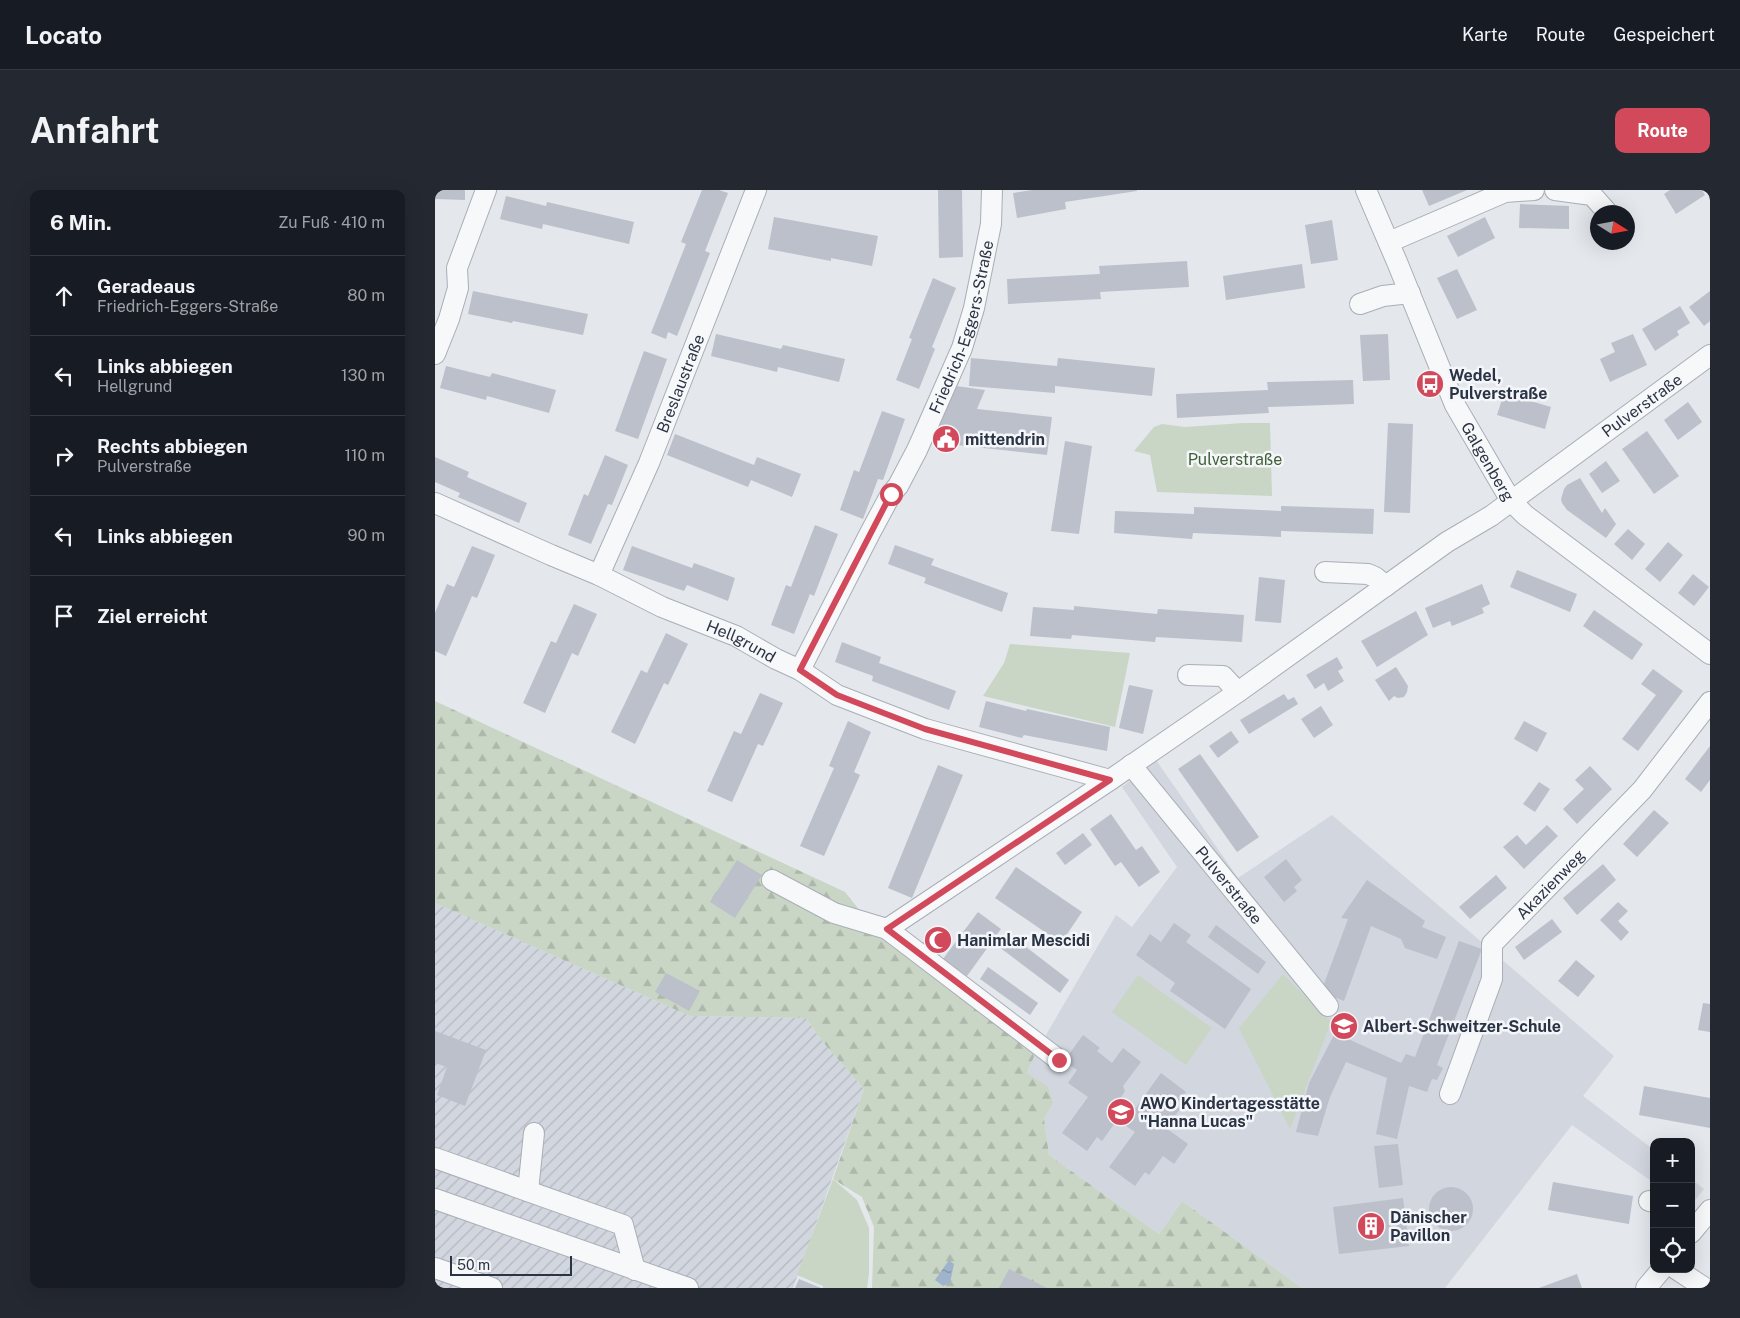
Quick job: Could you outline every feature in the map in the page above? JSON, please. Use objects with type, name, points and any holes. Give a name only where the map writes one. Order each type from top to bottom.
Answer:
[{"type":"street","points":[[435,354],[449,319],[457,288],[457,268],[486,190]]},
{"type":"street","name":"Breslaustraße","points":[[599,574],[649,462],[755,190]]},
{"type":"street","name":"Friedrich-Eggers-Straße","points":[[800,670],[891,494],[898,486],[917,450],[962,348],[974,308],[991,224],[993,190]]},
{"type":"street","name":"Galgenberg","points":[[1367,190],[1455,405],[1511,501],[1525,515],[1710,654]]},
{"type":"street","points":[[1389,242],[1505,192],[1534,190]]},
{"type":"street","points":[[1555,190],[1592,195],[1601,205]]},
{"type":"street","points":[[1360,304],[1383,296],[1410,293]]},
{"type":"street","name":"Pulverstraße","points":[[887,929],[1238,692],[1447,542],[1491,516],[1710,355]]},
{"type":"street","name":"Hellgrund","points":[[435,504],[599,574],[662,608],[736,636],[776,659],[800,670],[837,695],[925,729],[1110,780]]},
{"type":"street","points":[[1325,572],[1368,574],[1375,576],[1386,586]]},
{"type":"street","points":[[1188,675],[1223,676],[1238,692]]},
{"type":"street","name":"Akazienweg","points":[[1450,1094],[1492,979],[1492,944],[1642,790],[1710,702]]},
{"type":"street","name":"Pulverstraße","points":[[1131,765],[1327,1006]]},
{"type":"street","points":[[771,880],[834,913],[887,929],[1059,1060]]},
{"type":"street","points":[[528,1192],[533,1133]]},
{"type":"street","points":[[435,1158],[623,1225],[635,1270]]},
{"type":"street","points":[[435,1199],[688,1288]]},
{"type":"street","points":[[435,1268],[492,1288]]},
{"type":"street","points":[[1646,1288],[1659,1273]]},
{"type":"street","points":[[1681,1273],[1705,1288]]},
{"type":"shaded area","name":"Albert-Schweitzer-Schule","points":[[1156,760],[1238,878],[1332,815],[1614,1056],[1583,1096],[1650,1147],[1650,1180],[1572,1125],[1445,1288],[1302,1288],[1182,1201],[1159,1234],[1049,1155],[1044,1118],[1027,1073],[1036,1052],[1116,915],[1132,927],[1177,867],[1122,787]]},
{"type":"shaded area","points":[[435,903],[690,1016],[806,1018],[822,1041],[864,1089],[793,1288],[435,1288]]},
{"type":"shaded area","points":[[1695,1182],[1704,1189],[1695,1200]]},
{"type":"green space","name":"Pulverstraße","points":[[1270,423],[1272,496],[1157,492],[1150,455],[1134,451],[1154,427],[1162,424],[1185,427]]},
{"type":"green space","points":[[1010,644],[1130,653],[1115,727],[983,696],[1004,663]]},
{"type":"green space","points":[[435,701],[845,892],[880,936],[1036,1052],[1027,1073],[1048,1087],[1053,1103],[1044,1118],[1049,1155],[1159,1234],[1182,1201],[1302,1288],[872,1288],[874,1227],[862,1197],[833,1179],[864,1089],[822,1041],[806,1018],[690,1016],[435,903]]},
{"type":"green space","points":[[1283,974],[1331,1022],[1290,1129],[1239,1028]]},
{"type":"green space","points":[[1138,975],[1212,1028],[1186,1065],[1112,1012]]},
{"type":"green space","points":[[833,1179],[857,1200],[869,1228],[867,1288],[823,1288],[823,1286],[797,1275]]},
{"type":"water","points":[[949,1260],[954,1264],[950,1283],[943,1286],[935,1280]]},
{"type":"building","points":[[435,190],[465,190],[465,200],[435,199]]},
{"type":"building","points":[[702,190],[719,190],[728,193],[705,251],[710,253],[677,336],[668,332],[666,339],[651,333],[686,244],[681,242]]},
{"type":"building","points":[[938,190],[962,190],[963,257],[939,258]]},
{"type":"building","points":[[1032,190],[1137,191],[1065,202],[1066,209],[1017,218],[1013,193]]},
{"type":"building","points":[[1422,190],[1467,190],[1429,206]]},
{"type":"building","points":[[1670,190],[1702,190],[1705,195],[1676,214],[1664,194]]},
{"type":"building","points":[[506,196],[546,206],[547,202],[634,222],[629,244],[543,224],[542,229],[500,219]]},
{"type":"building","points":[[1520,204],[1569,206],[1569,229],[1519,228]]},
{"type":"building","points":[[774,217],[878,236],[872,266],[831,258],[831,261],[768,249]]},
{"type":"building","points":[[1485,217],[1495,238],[1458,257],[1447,236]]},
{"type":"building","points":[[1332,220],[1338,260],[1311,264],[1305,225]]},
{"type":"building","points":[[1187,261],[1189,287],[1100,292],[1101,299],[1008,304],[1007,279],[1100,274],[1099,266]]},
{"type":"building","points":[[1302,264],[1305,288],[1226,300],[1223,276]]},
{"type":"building","points":[[1457,269],[1477,310],[1457,319],[1437,278]]},
{"type":"building","points":[[933,278],[956,288],[932,347],[935,349],[919,389],[896,380],[912,339],[909,338]]},
{"type":"building","points":[[473,291],[588,314],[583,335],[468,314]]},
{"type":"building","points":[[1710,291],[1710,321],[1704,326],[1689,307]]},
{"type":"building","points":[[1680,306],[1690,323],[1677,331],[1679,335],[1655,351],[1642,329]]},
{"type":"building","points":[[716,334],[781,349],[783,345],[845,359],[839,382],[778,367],[777,372],[711,356]]},
{"type":"building","points":[[1388,334],[1390,380],[1363,381],[1360,335]]},
{"type":"building","points":[[1633,334],[1647,365],[1610,382],[1600,359],[1615,352],[1611,343]]},
{"type":"building","points":[[644,351],[667,359],[638,439],[615,431]]},
{"type":"building","points":[[971,358],[1057,366],[1058,358],[1155,368],[1152,396],[1055,386],[1055,393],[969,386]]},
{"type":"building","points":[[446,366],[490,377],[492,373],[556,390],[549,413],[487,396],[486,400],[440,388]]},
{"type":"building","points":[[1353,380],[1354,404],[1268,407],[1269,413],[1177,418],[1176,394],[1268,390],[1267,382]]},
{"type":"building","points":[[956,386],[985,390],[977,409],[1052,417],[1047,455],[930,442]]},
{"type":"building","points":[[1504,393],[1551,407],[1545,429],[1497,415]]},
{"type":"building","points":[[1688,402],[1702,422],[1678,440],[1664,420]]},
{"type":"building","points":[[882,411],[905,419],[883,480],[878,479],[863,519],[840,510],[854,470],[859,472]]},
{"type":"building","points":[[1388,423],[1413,424],[1410,513],[1384,512]]},
{"type":"building","points":[[1647,431],[1679,476],[1654,494],[1622,449]]},
{"type":"building","points":[[675,434],[754,465],[757,457],[801,474],[792,497],[751,480],[748,487],[667,455]]},
{"type":"building","points":[[1065,441],[1092,446],[1079,534],[1051,531]]},
{"type":"building","points":[[605,455],[628,465],[612,505],[608,504],[591,544],[568,535],[584,494],[588,496]]},
{"type":"building","points":[[435,457],[469,472],[467,477],[527,503],[519,523],[458,497],[460,493],[435,482]]},
{"type":"building","points":[[1606,461],[1620,481],[1602,493],[1589,474]]},
{"type":"building","points":[[1580,478],[1602,513],[1605,508],[1616,524],[1606,538],[1567,510],[1562,503],[1561,499],[1564,489],[1567,485]]},
{"type":"building","points":[[1281,506],[1374,509],[1373,534],[1281,531],[1281,537],[1193,533],[1192,539],[1114,533],[1115,511],[1194,514],[1194,507],[1281,511]]},
{"type":"building","points":[[815,525],[838,534],[814,596],[810,594],[794,634],[771,625],[786,585],[791,587]]},
{"type":"building","points":[[1628,529],[1645,544],[1632,560],[1614,544]]},
{"type":"building","points":[[1668,542],[1683,555],[1660,582],[1645,569]]},
{"type":"building","points":[[895,545],[934,559],[931,565],[1008,593],[1002,612],[924,583],[926,578],[888,564]]},
{"type":"building","points":[[472,546],[495,555],[477,598],[472,596],[446,656],[435,651],[435,613],[447,584],[454,587]]},
{"type":"building","points":[[632,546],[692,568],[694,563],[735,578],[728,601],[687,585],[684,591],[623,570]]},
{"type":"building","points":[[1517,570],[1577,594],[1570,612],[1510,587]]},
{"type":"building","points":[[1693,574],[1709,587],[1694,606],[1678,593]]},
{"type":"building","points":[[1259,577],[1285,580],[1281,623],[1255,621]]},
{"type":"building","points":[[1482,584],[1490,604],[1482,608],[1484,613],[1452,626],[1450,621],[1433,628],[1425,608]]},
{"type":"building","points":[[574,604],[597,614],[578,656],[572,653],[545,713],[523,703],[551,641],[556,643]]},
{"type":"building","points":[[1074,606],[1157,614],[1158,609],[1244,615],[1242,642],[1156,637],[1155,642],[1072,635],[1071,639],[1030,636],[1033,607],[1074,610]]},
{"type":"building","points":[[1594,610],[1643,644],[1632,660],[1583,626]]},
{"type":"building","points":[[1416,611],[1428,635],[1377,667],[1361,641]]},
{"type":"building","points":[[666,633],[688,644],[668,685],[664,683],[635,744],[611,732],[641,670],[647,673]]},
{"type":"building","points":[[842,642],[881,657],[879,663],[956,691],[949,710],[872,681],[873,676],[835,662]]},
{"type":"building","points":[[1337,657],[1343,668],[1338,671],[1344,681],[1328,691],[1324,683],[1315,689],[1306,675]]},
{"type":"building","points":[[1396,667],[1408,686],[1407,692],[1404,697],[1398,698],[1394,696],[1389,701],[1375,680]]},
{"type":"building","points":[[1653,669],[1683,691],[1638,751],[1622,739],[1656,695],[1641,684]]},
{"type":"building","points":[[1129,685],[1153,690],[1143,734],[1119,728]]},
{"type":"building","points":[[760,693],[783,703],[763,746],[758,744],[732,802],[707,791],[734,731],[741,734]]},
{"type":"building","points":[[1284,694],[1288,700],[1294,697],[1298,704],[1249,734],[1240,720]]},
{"type":"building","points":[[986,701],[1026,711],[1027,709],[1110,727],[1107,751],[1024,735],[1022,738],[979,727]]},
{"type":"building","points":[[1321,706],[1333,725],[1314,738],[1301,719]]},
{"type":"building","points":[[848,721],[871,732],[854,772],[860,775],[824,856],[800,846],[834,768],[829,766]]},
{"type":"building","points":[[1524,721],[1547,733],[1537,752],[1514,739]]},
{"type":"building","points":[[1231,731],[1239,742],[1218,758],[1209,746]]},
{"type":"building","points":[[1710,746],[1710,780],[1701,792],[1685,779]]},
{"type":"building","points":[[1200,754],[1259,837],[1237,852],[1178,769]]},
{"type":"building","points":[[938,765],[963,775],[912,898],[888,888]]},
{"type":"building","points":[[1590,766],[1612,789],[1577,824],[1563,809],[1584,789],[1575,780]]},
{"type":"building","points":[[1539,782],[1550,789],[1535,812],[1523,804]]},
{"type":"building","points":[[1654,810],[1669,823],[1637,857],[1623,844]]},
{"type":"building","points":[[1111,814],[1136,850],[1142,846],[1160,872],[1139,887],[1121,862],[1115,866],[1090,829]]},
{"type":"building","points":[[1547,825],[1558,836],[1524,869],[1503,847],[1517,835],[1526,845]]},
{"type":"building","points":[[1083,833],[1092,845],[1065,865],[1056,853]]},
{"type":"building","points":[[1286,859],[1302,880],[1294,887],[1297,891],[1284,902],[1264,877]]},
{"type":"building","points":[[737,860],[762,875],[735,918],[710,902]]},
{"type":"building","points":[[1603,864],[1616,880],[1577,915],[1563,898]]},
{"type":"building","points":[[1016,867],[1082,912],[1061,943],[995,898]]},
{"type":"building","points":[[1496,875],[1507,888],[1470,919],[1459,907]]},
{"type":"building","points":[[1367,880],[1425,921],[1422,927],[1446,937],[1437,959],[1405,948],[1401,939],[1371,926],[1344,1001],[1321,992],[1348,919],[1341,918]]},
{"type":"building","points":[[1618,902],[1628,911],[1618,921],[1629,932],[1621,941],[1600,920]]},
{"type":"building","points":[[978,912],[1001,929],[967,976],[943,959]]},
{"type":"building","points":[[1552,919],[1562,932],[1524,960],[1515,947]]},
{"type":"building","points":[[1174,923],[1191,935],[1186,942],[1251,989],[1225,1029],[1170,991],[1175,983],[1136,955],[1150,934],[1161,942]]},
{"type":"building","points":[[1216,925],[1266,962],[1258,974],[1208,937]]},
{"type":"building","name":"Hanimlar Mescidi","points":[[940,929],[952,938],[939,956],[922,943]]},
{"type":"building","points":[[1009,934],[1069,980],[1060,993],[999,947]]},
{"type":"building","points":[[1459,941],[1482,949],[1437,1065],[1443,1068],[1437,1080],[1432,1079],[1427,1092],[1409,1086],[1397,1139],[1376,1134],[1387,1078],[1346,1062],[1330,1097],[1318,1136],[1296,1132],[1309,1083],[1335,1033],[1401,1063],[1406,1054],[1415,1057]]},
{"type":"building","points":[[1576,960],[1595,976],[1578,997],[1558,981]]},
{"type":"building","points":[[988,967],[1038,1003],[1030,1015],[980,979]]},
{"type":"building","points":[[666,973],[700,991],[689,1011],[655,992]]},
{"type":"building","points":[[1703,1003],[1710,1004],[1710,1032],[1698,1030]]},
{"type":"building","points":[[435,1031],[486,1050],[465,1106],[437,1095],[447,1067],[435,1063]]},
{"type":"building","points":[[1083,1035],[1100,1048],[1097,1051],[1112,1063],[1123,1048],[1141,1062],[1123,1086],[1125,1091],[1120,1099],[1135,1109],[1161,1073],[1186,1092],[1176,1106],[1180,1109],[1166,1128],[1188,1144],[1174,1164],[1163,1156],[1149,1175],[1145,1172],[1135,1186],[1109,1167],[1135,1132],[1117,1120],[1102,1141],[1097,1137],[1087,1151],[1062,1133],[1088,1097],[1068,1083],[1077,1070],[1064,1061]]},
{"type":"building","points":[[1644,1086],[1710,1098],[1710,1128],[1639,1115]]},
{"type":"building","points":[[1398,1144],[1403,1185],[1379,1188],[1374,1146]]},
{"type":"building","points":[[1553,1182],[1633,1196],[1629,1224],[1548,1210]]},
{"type":"building","points":[[1455,1187],[1467,1193],[1472,1200],[1472,1218],[1467,1225],[1460,1230],[1447,1231],[1439,1228],[1432,1221],[1429,1205],[1432,1197],[1439,1190]]},
{"type":"building","name":"Dänischer Pavillon","points":[[1403,1198],[1409,1246],[1339,1254],[1333,1207]]},
{"type":"building","points":[[1009,1269],[1047,1288],[999,1288]]},
{"type":"building","points":[[1577,1274],[1582,1288],[1539,1288]]},
{"type":"building","points":[[799,1279],[821,1288],[795,1288]]},
{"type":"place","name":"Wedel, Pulverstraße","points":[[1430,384]]},
{"type":"place","name":"mittendrin","points":[[946,439]]},
{"type":"place","name":"Hanimlar Mescidi","points":[[938,940]]},
{"type":"place","name":"Albert-Schweitzer-Schule","points":[[1344,1026]]},
{"type":"place","name":"AWO Kindertagesstätte \"Hanna Lucas\"","points":[[1121,1112]]},
{"type":"place","name":"Dänischer Pavillon","points":[[1371,1226]]},
{"type":"route","points":[[891,494],[800,670],[837,695],[925,729],[1110,780],[887,929],[1059,1060]]}]
